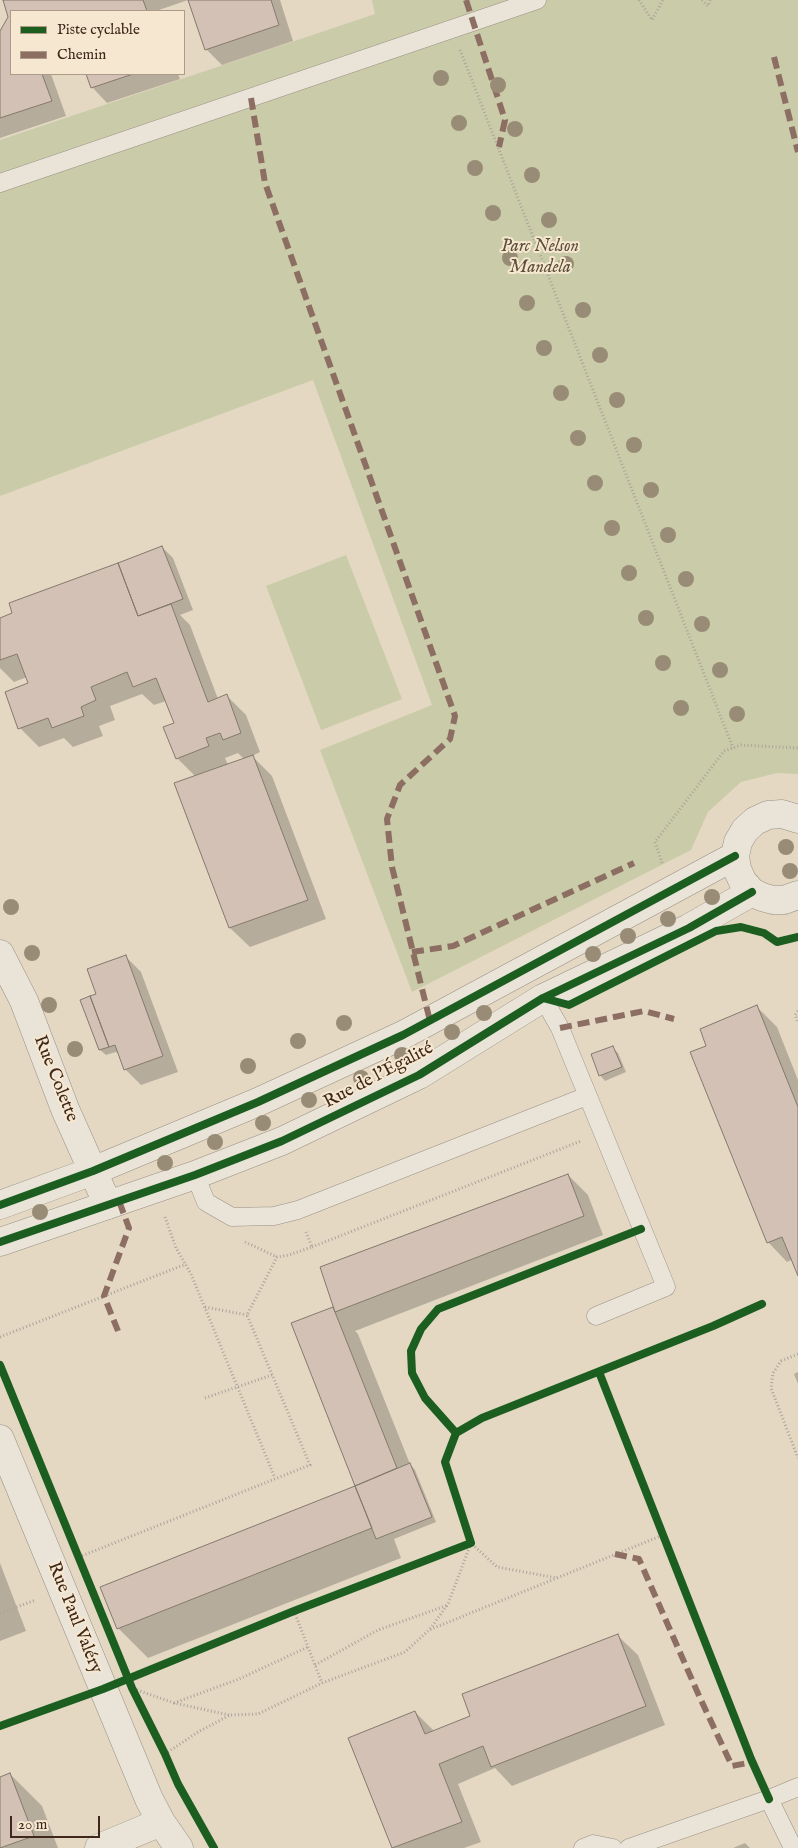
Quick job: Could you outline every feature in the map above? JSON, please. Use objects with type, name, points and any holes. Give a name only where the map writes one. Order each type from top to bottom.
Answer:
[{"type":"street","points":[[797,899],[773,900],[752,892],[743,882],[737,869],[735,856],[741,836],[755,821],[768,815],[782,814],[798,819]]},
{"type":"street","name":"Rue de l'Égalité","points":[[0,1205],[93,1171],[258,1102],[403,1036],[735,856]]},
{"type":"street","name":"Rue de l'Égalité","points":[[0,1242],[156,1189],[282,1141],[419,1075],[543,998],[689,928],[752,892]]},
{"type":"street","name":"Rue Colette","points":[[0,954],[24,1001],[65,1108],[108,1205]]},
{"type":"street","name":"Rue Paul Valéry","points":[[0,1439],[149,1799],[161,1822],[179,1848]]},
{"type":"street","points":[[99,1848],[161,1822]]},
{"type":"lane","points":[[0,183],[537,0]]},
{"type":"lane","points":[[543,998],[560,1028],[666,1287],[596,1316]]},
{"type":"lane","points":[[195,1175],[206,1202],[232,1217],[274,1216],[298,1210],[587,1096]]},
{"type":"lane","points":[[629,1848],[798,1787]]},
{"type":"lane","points":[[769,1799],[793,1848]]},
{"type":"lane","points":[[583,1848],[592,1844],[613,1848]]},
{"type":"path","points":[[639,0],[652,20],[664,0]]},
{"type":"path","points":[[702,0],[708,6],[710,0]]},
{"type":"path","points":[[451,28],[733,748]]},
{"type":"path","points":[[672,890],[655,842],[724,751],[741,745],[798,748]]},
{"type":"path","points":[[798,1011],[795,1015],[798,1023]]},
{"type":"path","points":[[247,1316],[277,1257],[289,1256],[602,1132]]},
{"type":"path","points":[[156,1189],[176,1248],[191,1274],[275,1478]]},
{"type":"path","points":[[298,1210],[312,1247]]},
{"type":"path","points":[[0,1337],[186,1264]]},
{"type":"path","points":[[205,1307],[247,1316]]},
{"type":"path","points":[[79,1557],[310,1465],[247,1316]]},
{"type":"path","points":[[798,1354],[781,1361],[773,1373],[771,1388],[798,1458]]},
{"type":"path","points":[[205,1398],[272,1374]]},
{"type":"path","points":[[429,1630],[663,1535]]},
{"type":"path","points":[[132,1688],[174,1703],[230,1716],[258,1714],[322,1683],[405,1652],[429,1630],[448,1604],[471,1543],[497,1567],[557,1578]]},
{"type":"path","points":[[0,1613],[37,1599]]},
{"type":"path","points":[[315,1665],[378,1630],[448,1604]]},
{"type":"path","points":[[294,1611],[322,1683]]},
{"type":"path","points":[[174,1703],[239,1679],[308,1647]]},
{"type":"path","points":[[165,1754],[198,1732],[230,1716]]},
{"type":"green space","name":"Parc Nelson Mandela","points":[[372,0],[798,0],[798,774],[777,773],[741,782],[708,812],[691,850],[412,992],[320,750],[432,705],[313,380],[0,496],[0,140],[375,14]]},
{"type":"green space","points":[[346,555],[402,699],[321,730],[266,586]]},
{"type":"building","points":[[3,0],[143,0],[147,10],[10,10],[10,75],[42,75],[52,101],[0,118],[0,31],[8,17]]},
{"type":"building","points":[[188,0],[271,0],[279,25],[205,50]]},
{"type":"building","points":[[86,75],[130,75],[91,88]]},
{"type":"building","points":[[162,546],[183,599],[138,616],[118,563]]},
{"type":"building","points":[[118,563],[138,616],[171,604],[208,702],[227,694],[241,733],[223,740],[220,733],[206,738],[209,746],[176,759],[163,727],[174,723],[156,678],[133,687],[127,672],[91,687],[96,700],[81,707],[84,716],[52,728],[48,718],[18,729],[5,692],[28,683],[17,654],[0,660],[0,618],[12,613],[9,603]]},
{"type":"building","points":[[253,755],[308,900],[229,928],[174,783]]},
{"type":"building","points":[[126,955],[163,1056],[124,1070],[115,1045],[109,1047],[90,996],[96,994],[87,969]]},
{"type":"building","points":[[90,996],[109,1047],[99,1050],[80,1000]]},
{"type":"building","points":[[757,1005],[798,1107],[798,1276],[782,1237],[767,1243],[690,1052],[706,1046],[700,1029]]},
{"type":"building","points":[[613,1046],[622,1067],[599,1076],[591,1054]]},
{"type":"building","points":[[568,1174],[584,1216],[335,1312],[320,1267]]},
{"type":"building","points":[[333,1307],[397,1468],[355,1486],[291,1323]]},
{"type":"building","points":[[410,1463],[432,1517],[376,1539],[355,1486]]},
{"type":"building","points":[[355,1486],[372,1528],[117,1629],[100,1587]]},
{"type":"building","points":[[618,1634],[646,1706],[491,1767],[483,1746],[439,1764],[462,1822],[392,1848],[348,1738],[415,1711],[425,1734],[470,1716],[462,1694]]},
{"type":"building","points":[[10,1773],[34,1836],[0,1848],[0,1777]]},
{"type":"marked path","points":[[466,0],[505,120],[499,147]]},
{"type":"marked path","points":[[774,57],[798,152]]},
{"type":"marked path","points":[[251,98],[265,183],[455,716],[450,739],[400,785],[387,819],[392,867],[430,1021]]},
{"type":"marked path","points":[[412,952],[453,946],[634,863]]},
{"type":"marked path","points":[[560,1028],[644,1011],[674,1019]]},
{"type":"marked path","points":[[118,1331],[104,1296],[129,1228],[119,1201]]},
{"type":"marked path","points":[[615,1554],[639,1559],[732,1766],[753,1762]]},
{"type":"cycle path","points":[[0,1205],[93,1171],[258,1102],[403,1035],[735,856]]},
{"type":"cycle path","points":[[0,1242],[195,1175],[282,1141],[419,1075],[543,998],[689,928],[752,892]]},
{"type":"cycle path","points":[[543,998],[569,1005],[716,931],[741,927],[764,933],[777,942],[798,937]]},
{"type":"cycle path","points":[[456,1433],[425,1398],[412,1373],[411,1351],[421,1329],[438,1309],[641,1229]]},
{"type":"cycle path","points":[[0,1726],[103,1689],[294,1611],[471,1543],[445,1462],[456,1433],[482,1418],[713,1326],[762,1304]]},
{"type":"cycle path","points":[[0,1365],[132,1688],[178,1784],[214,1848]]},
{"type":"cycle path","points":[[599,1372],[751,1759],[769,1799]]}]
